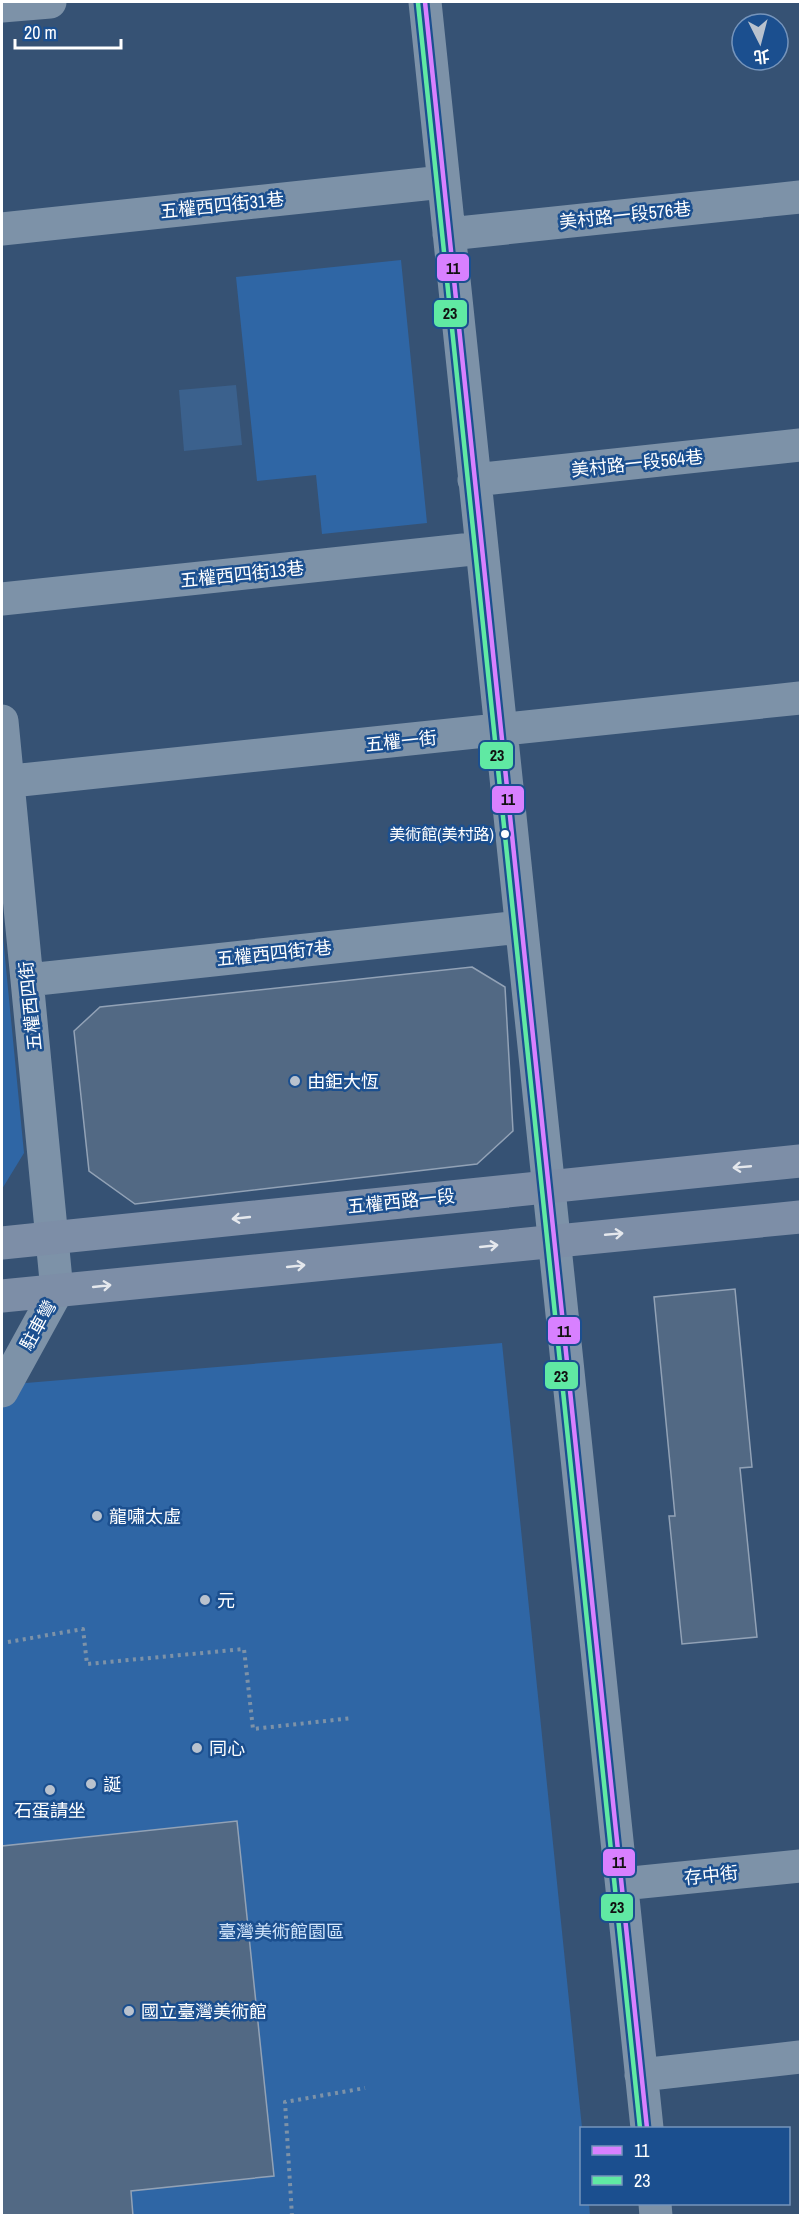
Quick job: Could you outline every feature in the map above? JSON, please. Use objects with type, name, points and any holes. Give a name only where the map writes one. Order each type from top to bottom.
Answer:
[{"type":"main road","name":"五權西路一段","points":[[2,1243],[801,1161]]},
{"type":"main road","points":[[2,1296],[556,1239],[801,1217]]},
{"type":"street","points":[[2,6],[50,2]]},
{"type":"street","points":[[425,2],[521,927],[556,1239],[647,2127]]},
{"type":"street","name":"五權西四街31巷","points":[[2,229],[443,182]]},
{"type":"street","name":"美村路一段576巷","points":[[448,234],[801,197]]},
{"type":"street","name":"美村路一段564巷","points":[[474,480],[801,446]]},
{"type":"street","name":"五權西四街13巷","points":[[2,599],[482,548]]},
{"type":"street","name":"五權一街","points":[[5,782],[801,698]]},
{"type":"street","name":"五權西四街","points":[[2,721],[5,782],[28,980],[57,1291]]},
{"type":"street","name":"五權西四街7巷","points":[[28,980],[521,927]]},
{"type":"street","name":"駐車彎","points":[[2,1391],[57,1291]]},
{"type":"street","name":"存中街","points":[[622,1884],[801,1866]]},
{"type":"street","points":[[641,2075],[801,2057]]},
{"type":"path","points":[[8,1642],[84,1629],[87,1664],[244,1649],[253,1729],[352,1718]]},
{"type":"path","points":[[292,2216],[285,2102],[365,2088]]},
{"type":"green space","points":[[401,260],[427,523],[322,534],[316,475],[257,481],[236,277]]},
{"type":"green space","points":[[2,927],[24,1153],[2,1189]]},
{"type":"green space","name":"臺灣美術館園區","points":[[502,1343],[582,2127],[580,2127],[580,2205],[589,2205],[590,2215],[2,2216],[2,1385]]},
{"type":"shaded area","points":[[236,385],[242,445],[184,451],[179,390]]},
{"type":"building","name":"由鉅大恆","points":[[472,967],[505,987],[513,1131],[477,1164],[135,1204],[89,1171],[74,1031],[100,1007]]},
{"type":"building","points":[[735,1289],[752,1467],[740,1468],[757,1637],[682,1644],[669,1516],[675,1516],[654,1297]]},
{"type":"building","name":"國立臺灣美術館","points":[[237,1821],[274,2176],[131,2191],[133,2216],[2,2216],[2,1846]]},
{"type":"transit line","name":"11","points":[[425,2],[647,2127]]},
{"type":"transit line","name":"23","points":[[418,3],[640,2127]]},
{"type":"place","name":"美術館(美村路)","points":[[505,834]]},
{"type":"place","name":"由鉅大恆","points":[[295,1081]]},
{"type":"place","name":"龍嘯太虛","points":[[97,1516]]},
{"type":"place","name":"元","points":[[205,1600]]},
{"type":"place","name":"同心","points":[[197,1748]]},
{"type":"place","name":"誕","points":[[91,1784]]},
{"type":"place","name":"石蛋請坐","points":[[50,1790]]},
{"type":"place","name":"國立臺灣美術館","points":[[129,2011]]}]
